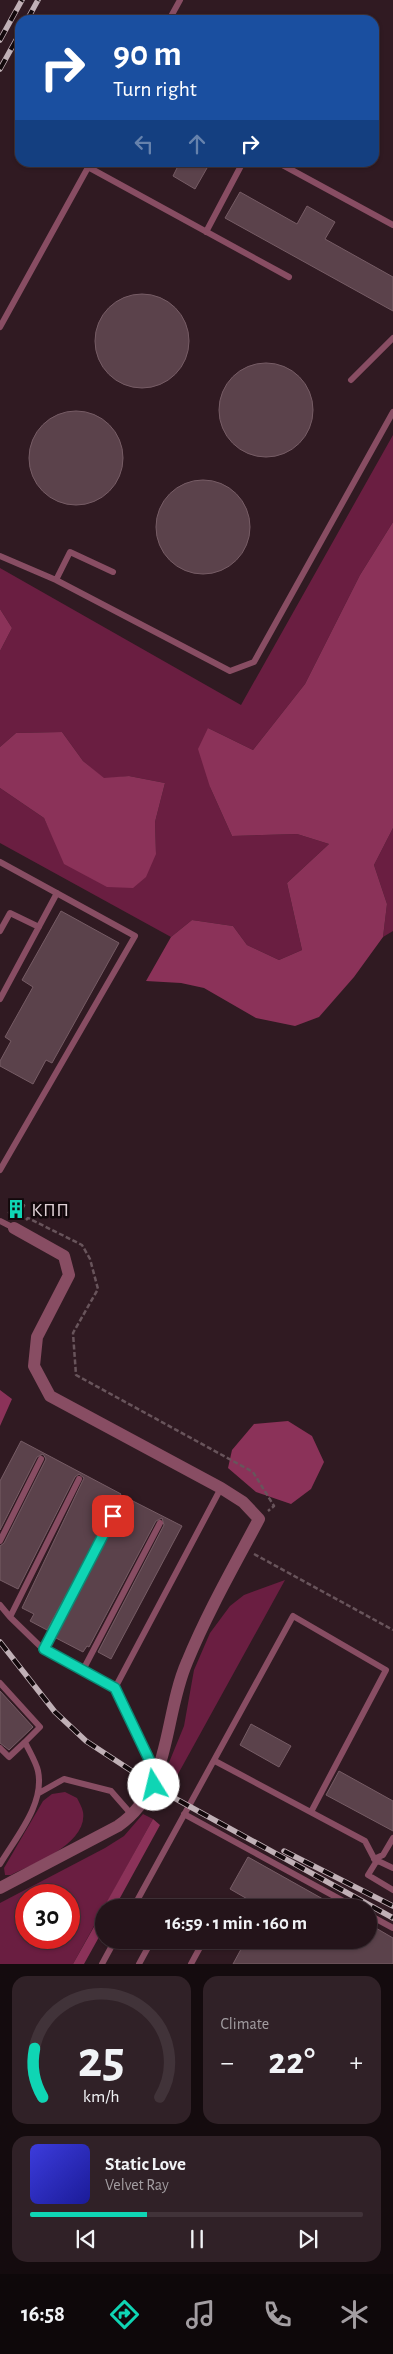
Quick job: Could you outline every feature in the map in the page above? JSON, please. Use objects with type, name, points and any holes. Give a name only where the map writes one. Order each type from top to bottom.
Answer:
[{"type":"street","points":[[0,1888],[118,1826],[132,1816],[154,1785],[169,1737],[174,1698],[187,1662],[259,1519],[243,1502],[221,1488],[50,1396],[34,1366],[37,1338],[69,1275],[64,1256],[15,1229]]},
{"type":"lane","points":[[172,15],[180,0]]},
{"type":"lane","points":[[0,326],[88,167]]},
{"type":"lane","points":[[92,167],[288,277]]},
{"type":"lane","points":[[206,232],[240,167]]},
{"type":"lane","points":[[287,167],[393,225]]},
{"type":"lane","points":[[351,380],[393,338]]},
{"type":"lane","points":[[0,556],[56,580],[230,671],[254,662],[393,412]]},
{"type":"lane","points":[[56,580],[70,552],[113,572]]},
{"type":"lane","points":[[0,862],[135,936],[0,1170]]},
{"type":"lane","points":[[0,999],[57,893]]},
{"type":"lane","points":[[0,930],[10,913],[39,927]]},
{"type":"lane","points":[[0,1221],[15,1229]]},
{"type":"lane","points":[[0,1541],[41,1459]]},
{"type":"lane","points":[[10,1617],[79,1479]]},
{"type":"lane","points":[[115,1688],[221,1488]]},
{"type":"lane","points":[[44,1649],[122,1499]]},
{"type":"lane","points":[[83,1670],[160,1523]]},
{"type":"lane","points":[[0,1605],[44,1649],[115,1688],[157,1776]]},
{"type":"lane","points":[[138,1899],[293,1616],[386,1670],[311,1812]]},
{"type":"lane","points":[[0,1683],[40,1727],[9,1757],[0,1748]]},
{"type":"lane","points":[[0,1864],[30,1815],[39,1793],[38,1770],[25,1742]]},
{"type":"lane","points":[[215,1761],[365,1841],[376,1862],[368,1875],[393,1890]]},
{"type":"lane","points":[[39,1793],[64,1779],[111,1791],[132,1816]]},
{"type":"lane","points":[[184,1814],[340,1899]]},
{"type":"lane","points":[[374,1858],[383,1855],[392,1840]]},
{"type":"lane","points":[[374,1858],[393,1868]]},
{"type":"lane","points":[[377,1919],[393,1928]]},
{"type":"lane","points":[[102,1964],[111,1949]]},
{"type":"lane","points":[[139,1964],[147,1949]]},
{"type":"lane","points":[[191,1964],[199,1949]]},
{"type":"path","points":[[15,1229],[28,1218],[82,1245],[90,1259],[98,1289],[73,1333],[76,1375],[253,1472],[274,1506],[259,1519]]},
{"type":"path","points":[[243,1548],[393,1630]]},
{"type":"shaded area","points":[[393,435],[393,522],[360,575],[305,684],[253,750],[208,728],[210,787],[232,836],[297,834],[329,844],[287,883],[302,950],[279,960],[247,945],[233,926],[192,920],[171,937],[0,843],[0,788],[44,818],[52,835],[156,854],[155,822],[165,783],[129,776],[104,779],[83,761],[62,732],[16,733],[0,747],[0,651],[12,628],[0,609],[0,568],[241,705]]},
{"type":"shaded area","points":[[393,522],[393,828],[374,865],[387,904],[383,937],[354,977],[319,1017],[295,1026],[256,1018],[204,988],[181,983],[146,981],[171,937],[192,920],[233,926],[247,945],[279,960],[302,950],[287,883],[329,844],[297,834],[232,836],[210,787],[198,749],[208,728],[253,750],[305,684],[360,575]]},
{"type":"shaded area","points":[[0,609],[12,628],[0,651]]},
{"type":"shaded area","points":[[62,732],[83,761],[104,778],[129,776],[165,783],[155,822],[156,854],[146,877],[133,888],[107,887],[64,864],[44,818],[0,788],[0,747],[16,733]]},
{"type":"shaded area","points":[[393,828],[393,931],[383,937],[387,904],[374,865]]},
{"type":"shaded area","points":[[0,1390],[12,1399],[0,1426]]},
{"type":"shaded area","points":[[288,1421],[312,1436],[324,1462],[311,1489],[291,1504],[256,1492],[228,1468],[232,1450],[254,1424]]},
{"type":"shaded area","points":[[285,1580],[167,1794],[159,1787],[184,1726],[194,1670],[210,1633],[230,1606],[244,1595]]},
{"type":"shaded area","points":[[65,1792],[77,1798],[83,1810],[82,1823],[77,1834],[68,1843],[45,1859],[11,1875],[5,1875],[4,1868],[43,1801],[52,1794]]},
{"type":"shaded area","points":[[143,1814],[153,1819],[109,1899],[95,1899],[95,1924],[73,1964],[0,1964],[0,1903],[15,1895],[15,1949],[80,1949],[80,1884],[36,1884],[124,1836]]},
{"type":"shaded area","points":[[153,1819],[160,1825],[119,1899],[108,1899]]},
{"type":"shaded area","points":[[95,1925],[95,1944],[84,1964],[73,1964]]},
{"type":"building","points":[[178,167],[207,168],[195,189],[173,176]]},
{"type":"building","points":[[240,192],[297,224],[307,206],[335,222],[325,239],[393,277],[393,311],[225,218]]},
{"type":"building","points":[[142,294],[160,298],[175,308],[185,323],[189,341],[185,359],[175,374],[160,384],[142,388],[124,384],[109,374],[99,359],[95,341],[99,323],[109,308],[124,298]]},
{"type":"building","points":[[266,363],[284,367],[299,377],[309,392],[313,410],[309,428],[299,443],[284,453],[266,457],[248,453],[233,443],[223,428],[219,410],[223,392],[233,377],[248,367]]},
{"type":"building","points":[[76,411],[94,415],[109,425],[119,440],[123,458],[119,476],[109,491],[94,501],[76,505],[58,501],[43,491],[33,476],[29,458],[33,440],[43,425],[58,415]]},
{"type":"building","points":[[203,480],[221,484],[236,494],[246,509],[250,527],[246,545],[236,560],[221,570],[203,574],[185,570],[170,560],[160,545],[156,527],[160,509],[170,494],[185,484]]},
{"type":"building","points":[[61,911],[119,943],[52,1063],[46,1060],[33,1084],[0,1066],[0,1061],[11,1041],[5,1037],[33,987],[22,980]]},
{"type":"building","name":"КПП","points":[[15,1200],[25,1205],[18,1219],[8,1213]]},
{"type":"building","points":[[21,1441],[121,1494],[47,1630],[30,1621],[34,1614],[22,1608],[84,1478],[79,1474],[75,1477],[18,1589],[0,1580],[0,1546],[4,1543],[46,1459],[43,1454],[37,1457],[0,1530],[0,1481]]},
{"type":"building","points":[[127,1498],[182,1526],[111,1659],[98,1652],[164,1525],[162,1518],[156,1521],[89,1647],[87,1646],[83,1652],[56,1638],[56,1635]]},
{"type":"building","points":[[0,1691],[33,1727],[9,1750],[0,1743]]},
{"type":"building","points":[[251,1724],[291,1746],[279,1767],[240,1745]]},
{"type":"building","points":[[339,1771],[393,1801],[393,1831],[326,1795]]},
{"type":"building","points":[[248,1857],[323,1899],[247,1899],[230,1889]]},
{"type":"building","points":[[377,1929],[393,1938],[393,1964],[233,1964],[241,1949],[377,1949]]},
{"type":"railway","points":[[0,40],[22,0]]},
{"type":"railway","points":[[30,15],[38,0]]},
{"type":"railway","points":[[0,69],[15,42]]},
{"type":"railway","points":[[0,1642],[55,1712],[86,1741],[167,1794],[393,1918]]},
{"type":"railway","points":[[284,1851],[393,1906]]},
{"type":"place","name":"КПП","points":[[16,1209]]},
{"type":"route","points":[[113,1516],[44,1649],[115,1688],[157,1776],[154,1785]]}]
